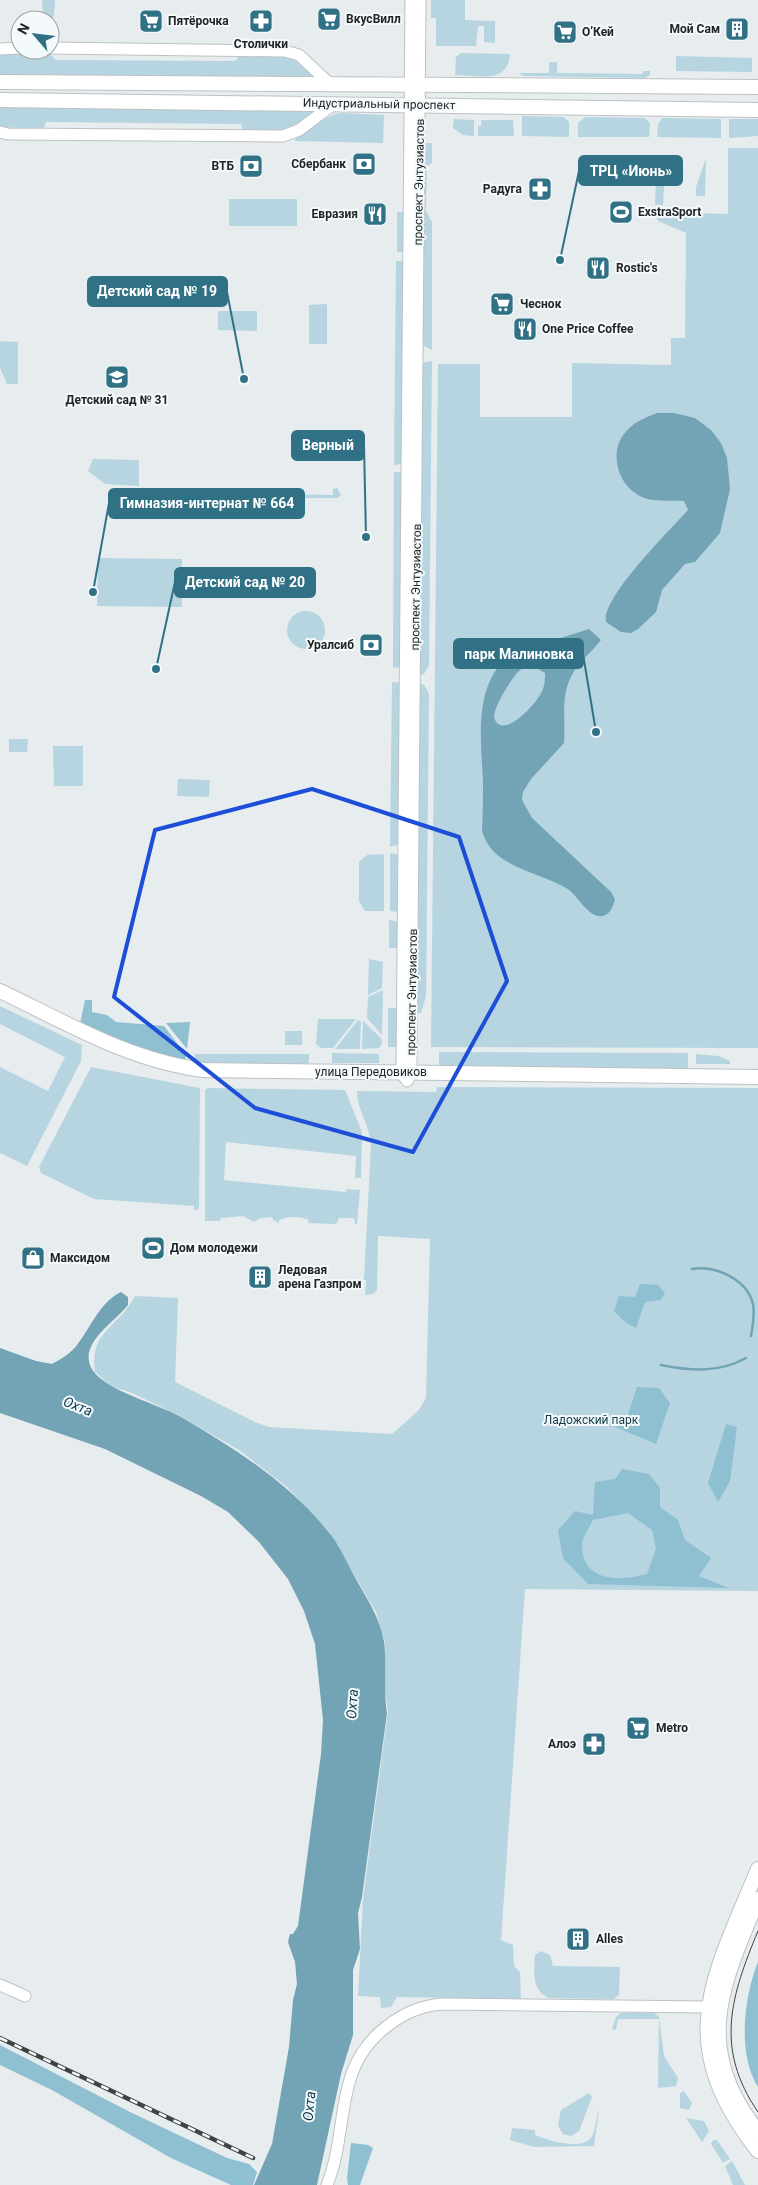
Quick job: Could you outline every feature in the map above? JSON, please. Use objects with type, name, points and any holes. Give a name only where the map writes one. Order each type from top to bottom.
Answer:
[{"type":"main road","name":"Индустриальный проспект","points":[[0,82],[331,85],[416,83],[758,87]]},
{"type":"main road","name":"Индустриальный проспект","points":[[0,100],[758,110]]},
{"type":"main road","name":"улица Передовиков","points":[[0,990],[130,1052],[179,1067],[203,1070],[758,1086]]},
{"type":"main road","name":"улица Передовиков","points":[[0,1000],[126,1060],[177,1075],[202,1079],[407,1075],[758,1078]]},
{"type":"main road","points":[[758,1869],[720,1960],[708,2007],[709,2049],[718,2084],[733,2117],[758,2151]]},
{"type":"main road","points":[[758,1899],[725,1980],[719,2014],[719,2031],[720,2048],[728,2081],[743,2111],[758,2132]]},
{"type":"street","name":"проспект Энтузиастов","points":[[412,0],[416,83]]},
{"type":"street","name":"проспект Энтузиастов","points":[[407,1075],[415,106],[420,0]]},
{"type":"street","points":[[60,48],[285,51],[299,55],[331,85]]},
{"type":"street","points":[[0,132],[8,134],[283,136],[299,130],[335,103]]},
{"type":"street","points":[[0,1985],[25,1996]]},
{"type":"street","points":[[327,2185],[334,2164],[347,2086],[354,2067],[371,2040],[392,2022],[415,2009],[442,2004],[708,2007]]},
{"type":"highlighted area","points":[[312,789],[459,837],[507,981],[413,1152],[255,1108],[114,997],[155,830]]},
{"type":"green space","points":[[42,0],[55,0],[54,10],[43,10]]},
{"type":"green space","points":[[431,0],[465,0],[465,20],[495,21],[495,43],[484,42],[484,26],[478,26],[476,46],[436,46],[436,18],[431,18]]},
{"type":"green space","points":[[10,51],[10,60],[235,61],[241,54],[296,57],[313,76],[310,78],[0,75],[0,54]]},
{"type":"green space","points":[[461,53],[510,54],[508,64],[504,70],[498,74],[482,77],[455,75],[456,57]]},
{"type":"green space","points":[[676,56],[752,58],[752,72],[676,71]]},
{"type":"green space","points":[[549,62],[557,62],[557,73],[642,74],[643,71],[650,71],[650,75],[645,78],[524,76],[518,73],[549,73]]},
{"type":"green space","points":[[0,107],[314,110],[315,112],[287,131],[243,130],[241,124],[46,122],[44,128],[41,129],[0,127]]},
{"type":"green space","points":[[341,113],[384,115],[383,143],[295,141],[295,139],[316,123]]},
{"type":"green space","points":[[522,116],[564,117],[569,122],[569,137],[522,136]]},
{"type":"green space","points":[[585,117],[645,118],[650,123],[649,137],[578,137],[578,123]]},
{"type":"green space","points":[[662,118],[721,119],[721,138],[657,137],[658,124]]},
{"type":"green space","points":[[454,119],[474,120],[474,136],[463,135],[453,128]]},
{"type":"green space","points":[[729,119],[758,119],[758,136],[729,138]]},
{"type":"green space","points":[[481,120],[513,120],[514,136],[478,136],[478,126],[481,126]]},
{"type":"green space","points":[[425,143],[432,143],[432,163],[427,166],[426,211],[432,222],[432,350],[422,345]]},
{"type":"green space","points":[[728,148],[758,148],[758,1048],[431,1047],[438,364],[480,364],[480,417],[572,417],[572,363],[671,365],[671,338],[685,338],[686,233],[658,221],[654,212],[728,214]]},
{"type":"green space","points":[[706,158],[705,196],[696,196],[696,187]]},
{"type":"green space","points":[[656,174],[664,187],[663,205],[655,205]]},
{"type":"green space","points":[[229,199],[297,199],[297,226],[229,226]]},
{"type":"green space","points":[[397,212],[406,212],[406,252],[397,252]]},
{"type":"green space","points":[[396,261],[405,261],[404,464],[394,465]]},
{"type":"green space","points":[[327,304],[327,344],[309,344],[309,305]]},
{"type":"green space","points":[[218,311],[257,311],[257,331],[218,330]]},
{"type":"green space","points":[[0,341],[18,342],[18,384],[7,384],[0,368]]},
{"type":"green space","points":[[432,361],[429,665],[424,674],[420,675],[422,363]]},
{"type":"green space","points":[[93,459],[139,460],[139,486],[105,484],[88,471]]},
{"type":"green space","points":[[394,472],[404,472],[402,667],[393,668]]},
{"type":"green space","points":[[275,488],[277,489],[277,494],[333,495],[333,489],[337,488],[341,495],[338,498],[277,498],[273,495]]},
{"type":"green space","points":[[98,558],[182,559],[182,607],[97,606]]},
{"type":"green space","points":[[306,611],[319,617],[325,630],[319,643],[306,649],[293,643],[287,630],[293,617]]},
{"type":"green space","points":[[392,682],[402,683],[400,844],[390,847]]},
{"type":"green space","points":[[419,683],[424,685],[429,694],[426,996],[421,1013],[416,1013]]},
{"type":"green space","points":[[9,739],[28,739],[27,752],[9,752]]},
{"type":"green space","points":[[53,746],[83,746],[83,786],[54,786]]},
{"type":"green space","points":[[178,779],[210,780],[209,797],[177,796]]},
{"type":"green space","points":[[390,853],[400,855],[399,912],[390,911]]},
{"type":"green space","points":[[384,854],[384,911],[365,911],[359,901],[359,862],[367,855]]},
{"type":"green space","points":[[389,920],[399,922],[398,948],[389,948]]},
{"type":"green space","points":[[369,959],[383,962],[382,988],[368,995]]},
{"type":"green space","points":[[383,990],[382,1035],[367,1018],[368,997]]},
{"type":"green space","points":[[0,1006],[82,1045],[81,1061],[27,1166],[0,1153],[0,1067],[48,1091],[65,1057],[0,1024]]},
{"type":"green space","points":[[388,1008],[398,1008],[397,1047],[388,1047]]},
{"type":"green space","points":[[318,1019],[356,1019],[333,1048],[321,1048],[316,1044]]},
{"type":"green space","points":[[358,1020],[361,1021],[360,1049],[335,1049]]},
{"type":"green space","points":[[363,1021],[381,1038],[382,1044],[379,1048],[362,1049]]},
{"type":"green space","points":[[285,1031],[302,1031],[302,1045],[285,1045]]},
{"type":"green space","points":[[439,1052],[688,1053],[688,1069],[439,1069]]},
{"type":"green space","points":[[332,1053],[379,1054],[379,1063],[332,1063]]},
{"type":"green space","points":[[195,1054],[309,1054],[309,1063],[305,1063],[305,1068],[193,1065]]},
{"type":"green space","points":[[696,1054],[718,1056],[730,1061],[730,1064],[696,1064]]},
{"type":"green space","points":[[91,1067],[200,1088],[199,1209],[194,1210],[194,1206],[94,1199],[41,1173],[39,1167]]},
{"type":"green space","name":"Ладожский парк","points":[[437,1087],[758,1088],[758,1591],[525,1589],[501,1940],[513,1945],[514,1966],[520,1972],[521,1999],[397,1997],[391,2007],[381,2008],[380,1997],[358,1996],[363,1899],[388,1711],[385,1691],[385,1641],[376,1612],[328,1530],[287,1487],[239,1450],[178,1415],[132,1393],[111,1386],[95,1372],[94,1358],[96,1347],[101,1338],[135,1296],[178,1298],[175,1382],[255,1422],[269,1427],[392,1434],[419,1410],[426,1398],[430,1239],[378,1236],[377,1290],[373,1294],[365,1295],[366,1280],[364,1280],[371,1145],[357,1097],[357,1091],[436,1092]]},
{"type":"green space","points":[[208,1088],[345,1090],[362,1132],[361,1178],[355,1178],[356,1156],[226,1142],[224,1180],[346,1192],[347,1189],[360,1190],[357,1224],[355,1224],[354,1218],[339,1218],[336,1224],[308,1223],[309,1220],[294,1217],[279,1220],[279,1223],[273,1220],[272,1217],[260,1218],[254,1222],[243,1216],[221,1218],[220,1221],[205,1221],[205,1090]]},
{"type":"green space","points":[[541,1951],[550,1955],[553,1966],[620,1967],[619,1995],[614,1999],[549,1998],[543,1995],[536,1985],[534,1968],[535,1955]]},
{"type":"green space","points":[[621,2013],[654,2013],[659,2017],[664,2056],[678,2078],[676,2086],[658,2088],[659,2019],[618,2019],[616,2030],[612,2029],[616,2017]]},
{"type":"green space","points":[[684,2091],[692,2103],[689,2110],[680,2108],[680,2093]]},
{"type":"green space","points":[[589,2093],[592,2097],[579,2131],[571,2136],[563,2134],[558,2126],[561,2110]]},
{"type":"green space","points":[[599,2109],[594,2146],[534,2147],[510,2140],[512,2128],[535,2130],[535,2135],[556,2142],[574,2144],[588,2141],[592,2136]]},
{"type":"green space","points":[[686,2118],[704,2121],[709,2131],[702,2142]]},
{"type":"green space","points":[[713,2140],[717,2140],[730,2159],[723,2163],[711,2144]]},
{"type":"green space","points":[[732,2161],[745,2185],[733,2185],[725,2166]]},
{"type":"shaded area","points":[[85,1000],[92,1000],[92,1012],[107,1015],[116,1022],[164,1026],[186,1055],[185,1061],[154,1057],[80,1024]]},
{"type":"shaded area","points":[[190,1022],[187,1049],[166,1023]]},
{"type":"shaded area","points":[[640,1284],[658,1285],[665,1293],[661,1300],[645,1302],[636,1328],[625,1322],[614,1311],[619,1296],[635,1297]]},
{"type":"shaded area","points":[[637,1387],[659,1388],[670,1403],[656,1444],[601,1421],[625,1424]]},
{"type":"shaded area","points":[[726,1424],[737,1427],[730,1481],[718,1502],[708,1483]]},
{"type":"shaded area","points":[[622,1469],[649,1474],[660,1488],[660,1507],[678,1520],[685,1540],[711,1558],[699,1576],[729,1588],[588,1584],[563,1558],[558,1530],[575,1511],[593,1515],[595,1482],[615,1479]],"holes":[[[628,1513],[652,1530],[656,1549],[647,1574],[615,1578],[596,1573],[588,1567],[584,1557],[582,1542],[593,1520]]]},
{"type":"shaded area","points":[[758,1962],[758,2087],[751,2074],[747,2058],[745,2025],[749,1991]]},
{"type":"shaded area","points":[[0,2045],[130,2112],[227,2158],[249,2164],[257,2172],[253,2185],[231,2185],[171,2158],[52,2090],[0,2065]]},
{"type":"shaded area","points":[[351,2143],[368,2145],[373,2148],[360,2185],[348,2185]]},
{"type":"water","points":[[657,413],[674,413],[695,418],[711,430],[721,443],[727,458],[730,489],[720,533],[695,562],[685,564],[662,590],[656,612],[631,633],[621,632],[606,622],[607,611],[614,597],[638,564],[688,510],[684,501],[655,500],[638,495],[625,484],[618,467],[617,450],[624,434],[635,424]]},
{"type":"water","points":[[589,629],[601,640],[574,671],[569,680],[565,700],[564,743],[531,779],[523,792],[522,800],[532,818],[611,892],[615,899],[608,914],[598,916],[593,914],[566,888],[506,861],[495,853],[487,843],[482,831],[482,710],[492,677],[502,663],[516,652]],"holes":[[[531,665],[545,673],[545,683],[536,701],[514,722],[500,725],[494,716],[498,703],[518,672]]]},
{"type":"water","name":"Охта","points":[[121,1292],[128,1297],[128,1305],[99,1335],[89,1353],[89,1362],[94,1372],[110,1385],[181,1417],[221,1441],[259,1467],[295,1496],[327,1530],[343,1554],[373,1609],[384,1641],[387,1713],[362,1897],[358,1913],[360,1949],[353,1970],[353,2035],[341,2074],[317,2185],[254,2185],[272,2144],[289,2047],[293,2000],[297,1984],[295,1962],[288,1942],[290,1934],[293,1934],[298,1926],[321,1754],[323,1720],[315,1644],[304,1611],[288,1579],[259,1542],[228,1512],[201,1496],[105,1449],[0,1413],[0,1348],[36,1361],[52,1364],[74,1348],[96,1315],[107,1302]]},
{"type":"waterway","points":[[692,1269],[701,1268],[720,1272],[744,1287],[750,1295],[754,1308],[751,1336]]},
{"type":"waterway","points":[[661,1365],[683,1369],[705,1369],[726,1366],[746,1358]]},
{"type":"tram line","points":[[758,1931],[740,1978],[731,2022],[736,2066],[744,2089],[758,2112]]},
{"type":"railway","points":[[0,2038],[253,2158]]},
{"type":"place","name":"ВкусВилл","points":[[329,19]]},
{"type":"place","name":"Пятёрочка","points":[[151,21]]},
{"type":"place","name":"Столички","points":[[261,21]]},
{"type":"place","name":"Мой Сам","points":[[737,29]]},
{"type":"place","name":"О’Кей","points":[[565,32]]},
{"type":"place","name":"Сбербанк","points":[[364,164]]},
{"type":"place","name":"ВТБ","points":[[251,166]]},
{"type":"place","name":"Радуга","points":[[540,189]]},
{"type":"place","name":"ExstraSport","points":[[621,212]]},
{"type":"place","name":"Евразия","points":[[375,214]]},
{"type":"place","name":"ТРЦ «Июнь»","points":[[560,260]]},
{"type":"place","name":"Rostic's","points":[[598,268]]},
{"type":"place","name":"Чеснок","points":[[502,304]]},
{"type":"place","name":"One Price Coffee","points":[[525,329]]},
{"type":"place","name":"Детский сад № 31","points":[[117,377]]},
{"type":"place","name":"Детский сад № 19","points":[[244,379]]},
{"type":"place","name":"Верный","points":[[366,537]]},
{"type":"place","name":"Гимназия-интернат № 664","points":[[93,592]]},
{"type":"place","name":"Уралсиб","points":[[371,645]]},
{"type":"place","name":"Детский сад № 20","points":[[156,669]]},
{"type":"place","name":"парк Малиновка","points":[[596,732]]},
{"type":"place","name":"Дом молодежи","points":[[153,1248]]},
{"type":"place","name":"Максидом","points":[[33,1258]]},
{"type":"place","name":"Ледовая арена Газпром","points":[[260,1277]]},
{"type":"place","name":"Metro","points":[[638,1728]]},
{"type":"place","name":"Алоэ","points":[[594,1744]]},
{"type":"place","name":"Alles","points":[[578,1939]]}]
